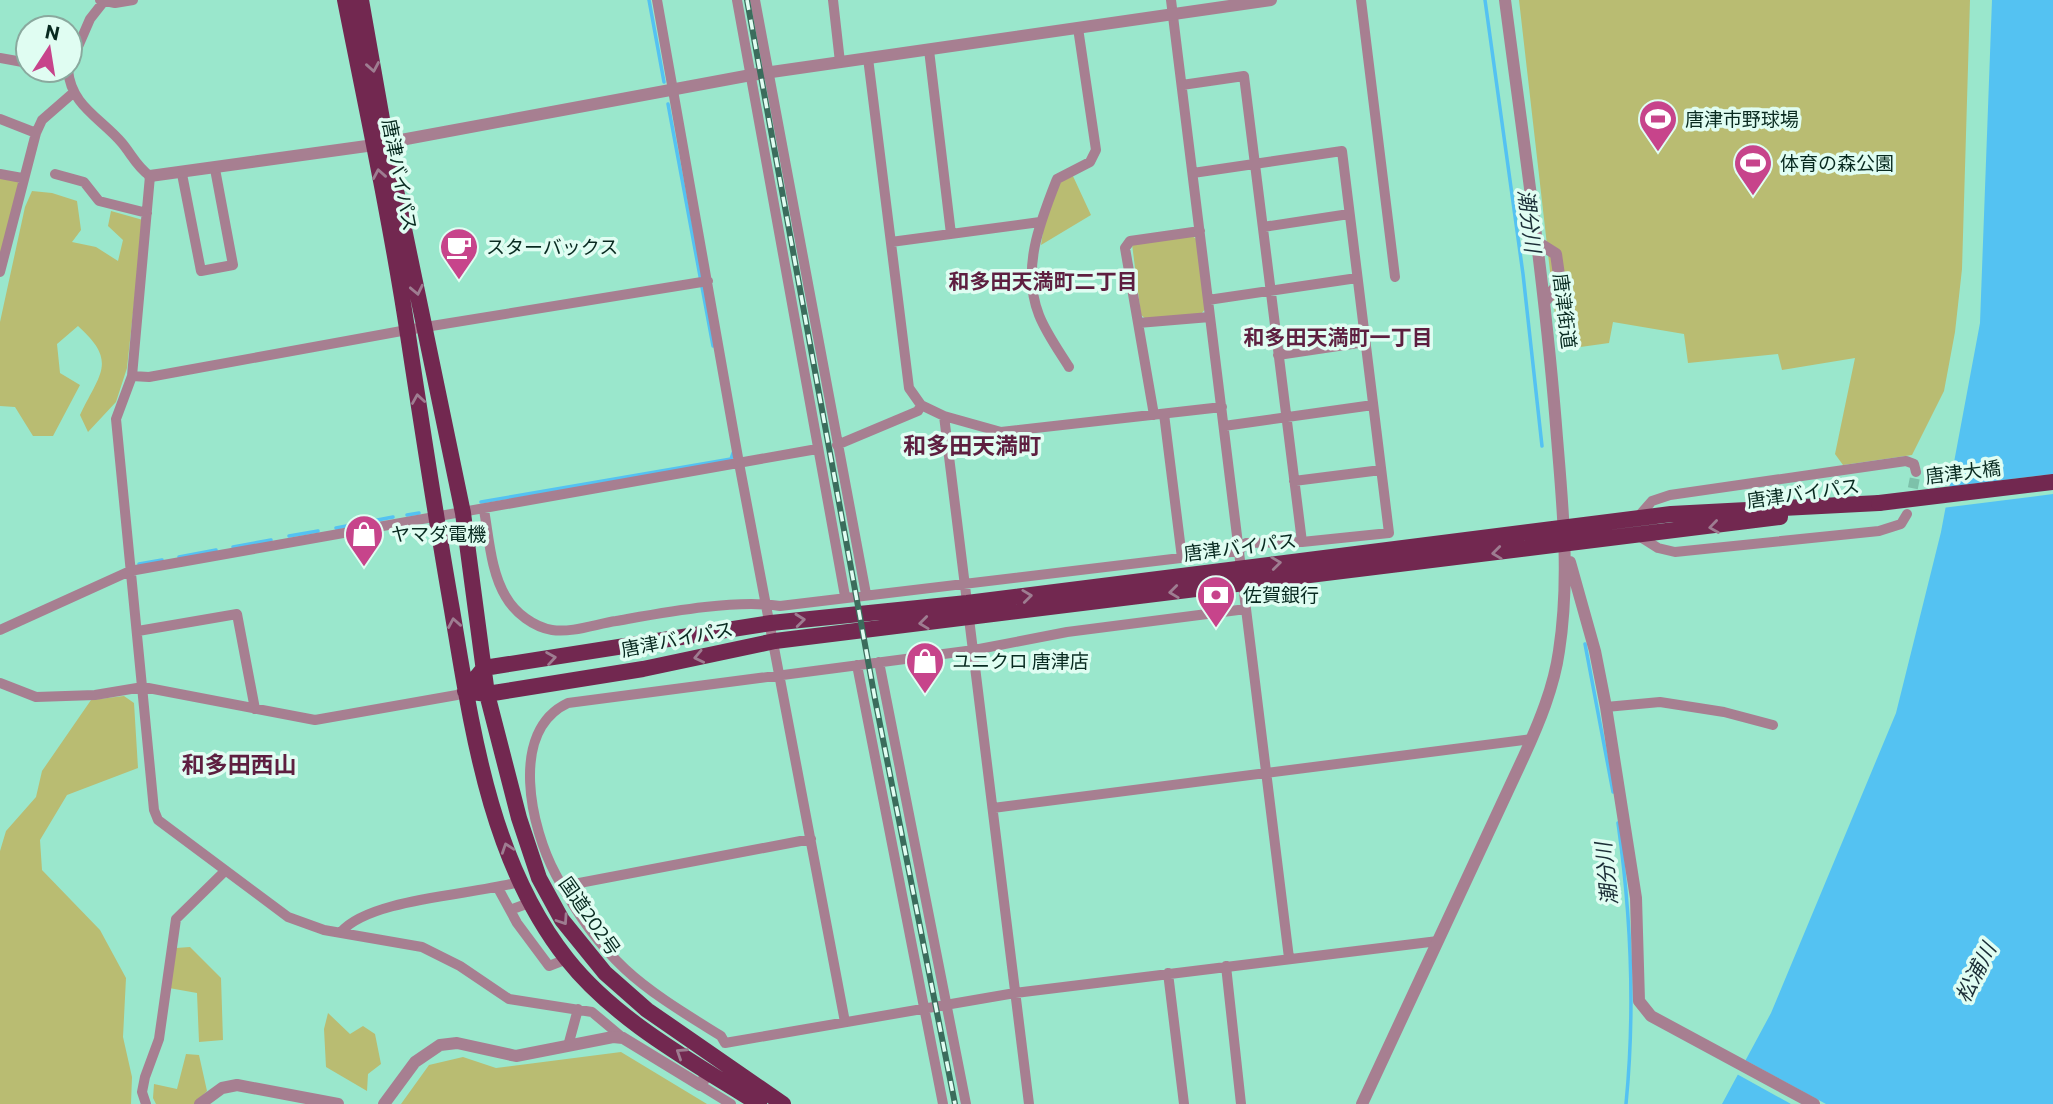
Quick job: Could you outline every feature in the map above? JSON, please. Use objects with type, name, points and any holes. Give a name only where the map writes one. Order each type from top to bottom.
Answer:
[{"type":"highway","name":"唐津バイパス","points":[[345,0],[424,327],[463,513],[484,668],[771,623],[968,610]]},
{"type":"highway","name":"唐津バイパス","points":[[361,0],[407,330],[465,691],[487,694],[643,668],[775,641],[968,610],[1243,576],[1639,537],[1879,503]]},
{"type":"highway","name":"唐津大橋","points":[[1879,503],[2053,482]]},
{"type":"highway","name":"唐津バイパス","points":[[1243,576],[1638,518],[1879,503]]},
{"type":"highway","points":[[465,691],[484,668]]},
{"type":"highway","name":"国道202号","points":[[484,668],[487,694],[538,878],[562,920],[605,974],[684,1035],[707,1071],[783,1104]]},
{"type":"highway","name":"国道202号","points":[[465,691],[498,823],[519,882],[529,903],[567,960],[602,996],[707,1071],[759,1104]]},
{"type":"street","points":[[84,33],[103,0],[133,0]]},
{"type":"street","points":[[657,0],[703,282],[775,641],[845,1022]]},
{"type":"street","points":[[737,0],[845,596]]},
{"type":"street","points":[[755,0],[866,594]]},
{"type":"street","points":[[833,0],[840,62]]},
{"type":"street","points":[[1171,0],[1289,958]]},
{"type":"street","points":[[71,84],[73,93],[121,142],[141,170],[150,176],[182,174],[380,144],[751,75],[1271,0]]},
{"type":"street","points":[[1361,0],[1395,277]]},
{"type":"street","name":"唐津街道","points":[[1505,0],[1545,301],[1565,545]]},
{"type":"street","points":[[1069,367],[1039,317],[1031,269],[1040,222],[1057,179],[1090,162],[1096,150],[1078,28]]},
{"type":"street","points":[[929,50],[951,234]]},
{"type":"street","points":[[868,58],[909,388],[921,405],[944,416],[1001,432],[1222,408]]},
{"type":"street","points":[[1182,85],[1244,76],[1302,542]]},
{"type":"street","points":[[0,272],[22,178],[36,133],[42,120],[73,93]]},
{"type":"street","points":[[0,119],[36,133]]},
{"type":"street","points":[[484,510],[497,577],[505,597],[517,612],[550,630],[767,604],[780,606],[845,596],[1239,551],[1246,543],[1302,542],[1389,533],[1342,151],[1193,173]]},
{"type":"street","points":[[182,174],[201,271],[233,265],[215,169]]},
{"type":"street","points":[[0,174],[22,178]]},
{"type":"street","points":[[55,174],[84,182],[99,201],[147,213]]},
{"type":"street","points":[[150,176],[132,376],[116,419],[154,810],[158,820],[288,916],[341,932],[436,953],[509,999],[592,1012],[623,1038]]},
{"type":"street","points":[[1263,227],[1349,214]]},
{"type":"street","points":[[891,242],[1040,222]]},
{"type":"street","points":[[1182,558],[1159,414],[1138,323],[1125,248],[1130,241],[1200,231]]},
{"type":"street","points":[[1208,300],[1357,278]]},
{"type":"street","points":[[132,376],[149,377],[424,327],[703,282]]},
{"type":"street","points":[[1138,323],[1210,317]]},
{"type":"street","points":[[1278,355],[1365,342]]},
{"type":"street","points":[[837,445],[918,411],[921,405]]},
{"type":"street","points":[[1224,426],[1373,405]]},
{"type":"street","points":[[944,416],[1029,1104]]},
{"type":"street","points":[[0,630],[130,571],[817,449]]},
{"type":"street","points":[[1638,518],[1652,502],[1670,495],[1906,461],[1914,464],[1916,472]]},
{"type":"street","points":[[1294,481],[1381,470]]},
{"type":"street","points":[[1639,537],[1658,548],[1675,552],[1879,531],[1901,524],[1907,514]]},
{"type":"street","points":[[1565,545],[1595,651],[1606,707],[1636,898],[1639,1001],[1651,1016],[1814,1104]]},
{"type":"street","points":[[1362,1104],[1532,739],[1548,698],[1559,654],[1566,595],[1565,545]]},
{"type":"street","points":[[1246,609],[1067,632],[974,650],[568,703],[556,709],[544,722],[536,736],[529,763],[537,819],[555,873],[578,913],[626,970],[725,1042],[1015,993],[1438,941]]},
{"type":"street","points":[[138,631],[237,614],[256,709]]},
{"type":"street","points":[[879,662],[966,1104]]},
{"type":"street","points":[[857,665],[943,1104]]},
{"type":"street","points":[[0,683],[36,697],[95,695],[143,687],[315,720],[457,695],[465,691]]},
{"type":"street","points":[[1606,707],[1660,702],[1724,712],[1773,725]]},
{"type":"street","points":[[993,808],[1532,739]]},
{"type":"street","points":[[506,766],[529,763]]},
{"type":"street","points":[[574,884],[811,839]]},
{"type":"street","points":[[146,1104],[144,1084],[159,1039],[176,919],[225,871]]},
{"type":"street","points":[[538,878],[555,873]]},
{"type":"street","points":[[341,932],[348,924],[389,907],[519,882]]},
{"type":"street","points":[[498,888],[510,910],[549,965],[567,960]]},
{"type":"street","points":[[510,910],[529,903]]},
{"type":"street","points":[[1226,966],[1241,1104]]},
{"type":"street","points":[[1168,973],[1184,1104]]},
{"type":"street","points":[[568,1046],[578,1009]]},
{"type":"street","points":[[684,1035],[695,1020]]},
{"type":"street","points":[[384,1104],[415,1062],[440,1045],[457,1043],[516,1056],[613,1037],[623,1038],[707,1071],[731,1104]]},
{"type":"street","points":[[707,1071],[725,1042]]},
{"type":"street","points":[[200,1104],[222,1088],[237,1085],[338,1104]]},
{"type":"green space","name":"体育の森公園","points":[[1519,0],[1970,0],[1962,269],[1955,332],[1944,391],[1912,455],[1843,465],[1835,454],[1855,358],[1782,370],[1778,354],[1688,363],[1684,334],[1613,322],[1609,343],[1559,350]]},
{"type":"green space","points":[[1072,174],[1091,215],[1041,245],[1044,225],[1061,180]]},
{"type":"green space","points":[[0,178],[18,180],[18,188],[0,260]]},
{"type":"green space","points":[[32,191],[52,193],[77,201],[81,230],[72,242],[96,247],[118,261],[123,240],[108,226],[111,211],[143,220],[127,368],[116,402],[88,432],[80,415],[102,368],[98,349],[78,326],[57,344],[60,373],[80,385],[53,436],[33,436],[15,407],[0,406],[0,322],[25,207]]},
{"type":"green space","points":[[1192,236],[1198,240],[1206,308],[1201,314],[1146,319],[1141,315],[1132,244]]},
{"type":"green space","points":[[124,696],[134,703],[138,768],[67,795],[40,840],[42,870],[100,930],[126,978],[123,1037],[132,1077],[131,1104],[0,1104],[0,851],[6,831],[36,797],[42,771],[91,700]]},
{"type":"green space","points":[[190,947],[221,978],[223,1040],[199,1042],[197,993],[169,988],[176,948]]},
{"type":"green space","points":[[328,1013],[350,1034],[363,1026],[375,1034],[381,1064],[368,1074],[367,1091],[326,1067],[324,1029]]},
{"type":"green space","points":[[621,1052],[707,1104],[401,1104],[429,1065],[463,1057],[496,1068]]},
{"type":"green space","points":[[186,1054],[199,1055],[207,1091],[194,1104],[156,1104],[153,1098],[154,1084],[177,1089]]},
{"type":"water","name":"松浦川","points":[[1992,0],[2053,0],[2053,1104],[1722,1104],[1771,1013],[1896,713],[1941,532],[1980,323]]},
{"type":"pier","points":[[2053,474],[2053,494],[1942,508],[1946,487]]},
{"type":"pier","points":[[1743,1059],[1826,1104],[1791,1104],[1735,1073]]},
{"type":"waterway","points":[[649,0],[664,82]]},
{"type":"waterway","name":"潮分川","points":[[1485,0],[1523,274],[1542,446]]},
{"type":"waterway","points":[[668,104],[713,346]]},
{"type":"waterway","points":[[481,502],[731,459],[733,453]]},
{"type":"waterway","points":[[407,515],[419,513]]},
{"type":"waterway","points":[[336,528],[393,517]]},
{"type":"waterway","points":[[289,536],[318,531]]},
{"type":"waterway","points":[[233,547],[271,540]]},
{"type":"waterway","points":[[179,557],[216,550]]},
{"type":"waterway","points":[[139,564],[162,560]]},
{"type":"waterway","name":"潮分川","points":[[1585,644],[1613,792]]},
{"type":"waterway","name":"潮分川","points":[[1618,823],[1626,893],[1631,999],[1626,1104]]},
{"type":"tunnel","points":[[1910,503],[1916,472]]},
{"type":"railway","points":[[747,0],[875,699],[955,1104]]},
{"type":"place","name":"唐津市野球場","points":[[1658,153]]},
{"type":"place","name":"体育の森公園","points":[[1753,197]]},
{"type":"place","name":"スターバックス","points":[[459,281]]},
{"type":"place","name":"ヤマダ電機","points":[[364,568]]},
{"type":"place","name":"佐賀銀行","points":[[1216,629]]},
{"type":"place","name":"ユニクロ 唐津店","points":[[925,695]]},
{"type":"district","name":"和多田天満町二丁目","points":[[1043,282]]},
{"type":"district","name":"和多田天満町一丁目","points":[[1338,338]]},
{"type":"district","name":"和多田天満町","points":[[972,446]]},
{"type":"district","name":"和多田西山","points":[[239,765]]}]
